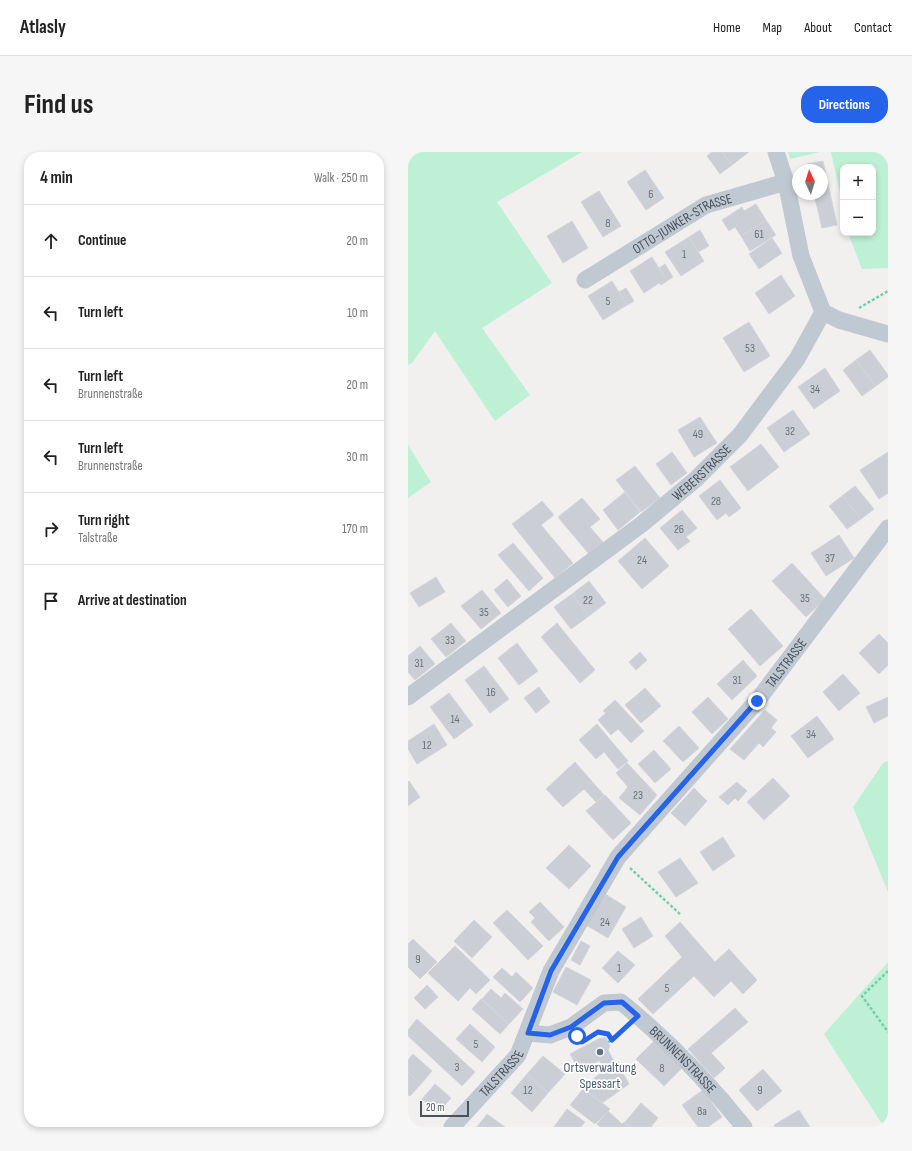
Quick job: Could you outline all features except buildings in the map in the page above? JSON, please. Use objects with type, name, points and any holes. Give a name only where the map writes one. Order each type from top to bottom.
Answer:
[{"type":"street","points":[[776,152],[786,182],[801,256],[823,312],[839,320],[888,334]]},
{"type":"street","name":"OTTO-JUNKER-STRASSE","points":[[585,280],[706,205],[786,182]]},
{"type":"street","name":"WEBERSTRASSE","points":[[408,697],[642,524],[696,479],[740,435],[797,359],[823,312]]},
{"type":"street","name":"TALSTRASSE","points":[[452,1127],[518,1055],[528,1033],[551,971],[618,857],[757,701],[888,528]]},
{"type":"street","name":"BRUNNENSTRASSE","points":[[528,1033],[550,1035],[571,1027],[604,1003],[622,1002],[685,1057],[718,1094],[744,1127]]},
{"type":"path","points":[[839,320],[888,291]]},
{"type":"path","points":[[618,857],[681,915]]},
{"type":"path","points":[[888,971],[862,996],[888,1032]]},
{"type":"path","points":[[608,1042],[638,1016]]},
{"type":"path","points":[[577,1036],[582,1042],[598,1032],[608,1034],[612,1040]]},
{"type":"green space","points":[[408,152],[582,152],[497,202],[552,283],[482,328],[530,395],[495,421],[435,331],[412,363],[408,365]]},
{"type":"green space","points":[[788,152],[820,152],[790,159]]},
{"type":"green space","points":[[831,152],[888,152],[888,268],[862,269],[849,236],[876,236],[876,164],[840,164],[840,193]]},
{"type":"green space","points":[[408,445],[431,482],[408,498]]},
{"type":"green space","points":[[888,761],[888,892],[853,807],[883,763]]},
{"type":"green space","points":[[888,962],[888,1127],[884,1127],[824,1034]]},
{"type":"place","name":"Ortsverwaltung Spessart","points":[[600,1052]]},
{"type":"route","points":[[577,1036],[582,1042],[598,1032],[608,1034],[612,1040],[638,1016],[622,1002],[604,1003],[571,1027],[550,1035],[528,1033],[551,971],[618,857],[757,701]]}]
